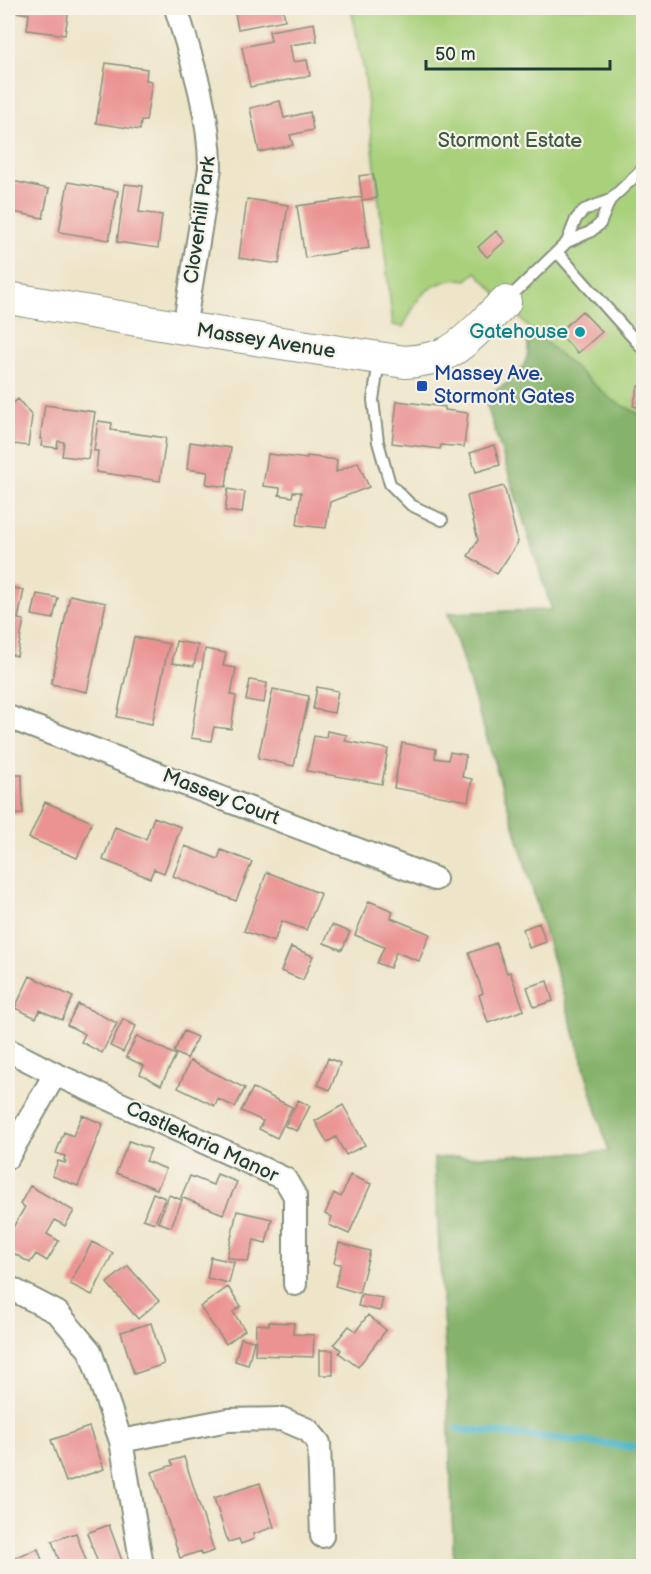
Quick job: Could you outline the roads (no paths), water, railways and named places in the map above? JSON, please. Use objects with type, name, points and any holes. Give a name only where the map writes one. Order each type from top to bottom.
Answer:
[{"type":"street","name":"Cloverhill Park","points":[[176,8],[197,74],[210,145],[210,168],[183,328]]},
{"type":"street","name":"Massey Avenue","points":[[8,298],[405,362],[425,360],[449,352],[463,342],[505,302]]},
{"type":"street","name":"Massey Court","points":[[8,717],[435,879]]},
{"type":"street","name":"Castlekaria Manor","points":[[8,1050],[55,1074],[285,1179],[295,1196],[295,1284]]},
{"type":"street","points":[[8,1157],[55,1074]]},
{"type":"street","points":[[8,1287],[58,1313],[90,1351],[121,1441],[142,1566]]},
{"type":"street","points":[[121,1441],[228,1420],[282,1419],[308,1430],[319,1443],[322,1536]]},
{"type":"lane","points":[[567,242],[576,219],[584,210],[610,200],[644,168]]},
{"type":"lane","points":[[505,302],[567,242],[590,232],[600,224],[610,200]]},
{"type":"lane","points":[[557,252],[644,350]]},
{"type":"lane","points":[[380,358],[374,400],[378,442],[390,484],[411,505],[442,520]]},
{"type":"waterway","points":[[458,1429],[644,1448]]},
{"type":"place","name":"Gatehouse","points":[[580,332]]},
{"type":"place","name":"Massey Ave. Stormont Gates","points":[[422,386]]},
{"type":"park label","name":"Stormont Estate","points":[[510,141]]}]
